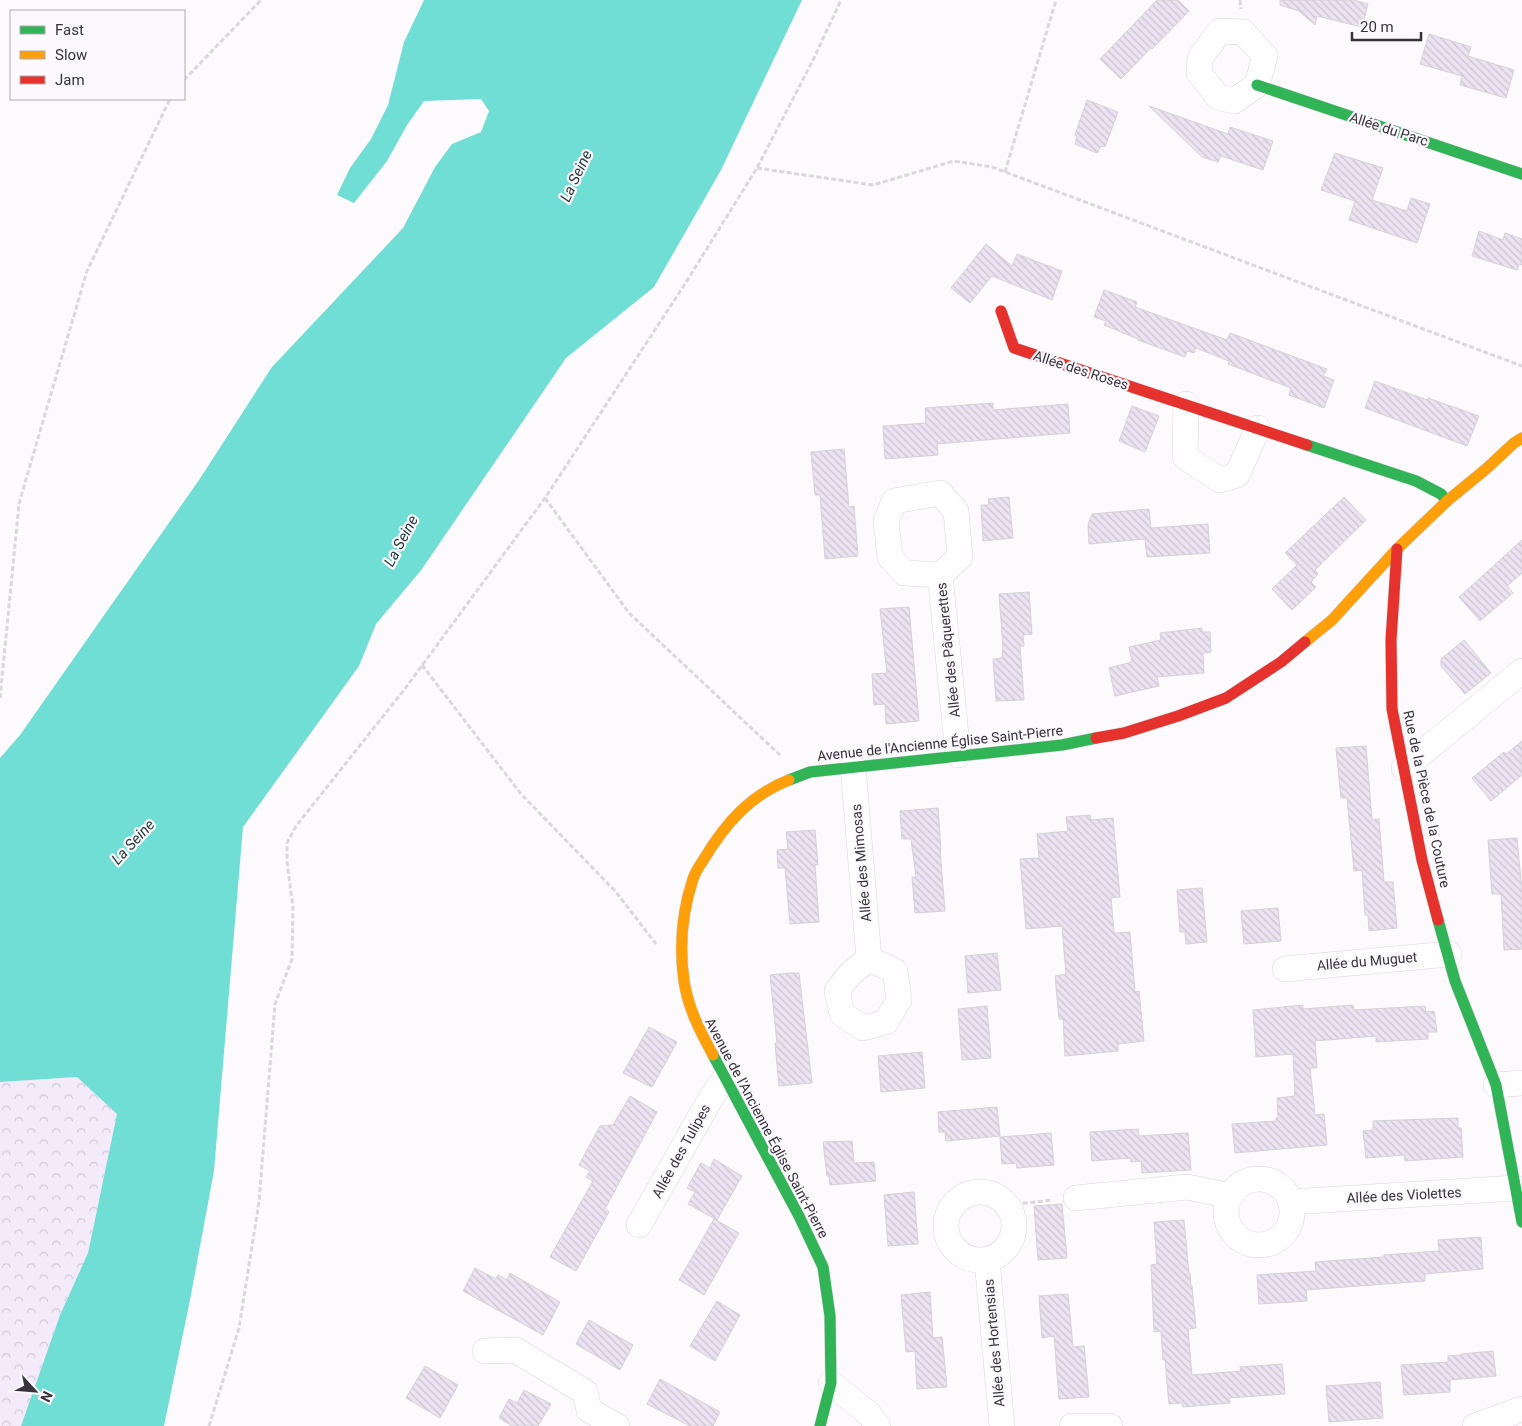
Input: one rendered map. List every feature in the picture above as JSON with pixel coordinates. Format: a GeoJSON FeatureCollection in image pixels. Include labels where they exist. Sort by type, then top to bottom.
{"type":"FeatureCollection","features":[{"type":"Feature","properties":{"kind":"street","name":"Allée du Parc"},"geometry":{"type":"LineString","coordinates":[[1257,86],[1522,174]]}},
{"type":"Feature","properties":{"kind":"street","name":"Allée des Roses"},"geometry":{"type":"LineString","coordinates":[[1000,310],[1014,348],[1416,481],[1441,494],[1447,501]]}},
{"type":"Feature","properties":{"kind":"street"},"geometry":{"type":"LineString","coordinates":[[1186,404],[1185,457],[1220,480],[1238,475],[1258,428]]}},
{"type":"Feature","properties":{"kind":"street","name":"Avenue de l'Ancienne Église Saint-Pierre"},"geometry":{"type":"LineString","coordinates":[[820,1426],[831,1383],[830,1316],[823,1267],[799,1216],[694,1019],[684,981],[682,929],[693,877],[714,842],[740,810],[774,786],[810,772],[1062,745],[1124,733],[1226,698],[1281,662],[1332,620],[1397,550],[1447,501],[1522,438]]}},
{"type":"Feature","properties":{"kind":"street","name":"Avenue de l'Ancienne Église Saint-Pierre"},"geometry":{"type":"LineString","coordinates":[[1486,469],[1513,461]]}},
{"type":"Feature","properties":{"kind":"street","name":"Rue de la Pièce de la Couture"},"geometry":{"type":"LineString","coordinates":[[1397,550],[1391,640],[1392,709],[1422,860],[1456,981],[1496,1085],[1522,1222]]}},
{"type":"Feature","properties":{"kind":"street","name":"Allée des Pâquerettes"},"geometry":{"type":"LineString","coordinates":[[940,575],[958,755]]}},
{"type":"Feature","properties":{"kind":"street"},"geometry":{"type":"LineString","coordinates":[[1404,768],[1522,671]]}},
{"type":"Feature","properties":{"kind":"street","name":"Allée des Mimosas"},"geometry":{"type":"LineString","coordinates":[[853,767],[869,959]]}},
{"type":"Feature","properties":{"kind":"street","name":"Allée du Muguet"},"geometry":{"type":"LineString","coordinates":[[1285,969],[1449,954]]}},
{"type":"Feature","properties":{"kind":"street","name":"Allée des Tulipes"},"geometry":{"type":"LineString","coordinates":[[639,1226],[712,1096],[726,1078]]}},
{"type":"Feature","properties":{"kind":"street"},"geometry":{"type":"LineString","coordinates":[[1496,1085],[1522,1084]]}},
{"type":"Feature","properties":{"kind":"street"},"geometry":{"type":"LineString","coordinates":[[1263,1179],[1280,1186],[1291,1202],[1292,1218],[1285,1233],[1272,1243],[1256,1245],[1241,1240],[1230,1228],[1226,1212],[1230,1196],[1244,1182],[1263,1179]]}},
{"type":"Feature","properties":{"kind":"street"},"geometry":{"type":"LineString","coordinates":[[1076,1198],[1187,1186],[1230,1196]]}},
{"type":"Feature","properties":{"kind":"street","name":"Allée des Violettes"},"geometry":{"type":"LineString","coordinates":[[1291,1202],[1516,1188]]}},
{"type":"Feature","properties":{"kind":"street","name":"Allée des Hortensias"},"geometry":{"type":"LineString","coordinates":[[985,1191],[998,1196],[1008,1205],[1014,1221],[1012,1238],[1002,1252],[987,1260],[974,1260],[961,1256],[951,1246],[946,1234],[945,1220],[950,1208],[959,1198],[972,1192],[985,1191]]}},
{"type":"Feature","properties":{"kind":"street","name":"Allée des Hortensias"},"geometry":{"type":"LineString","coordinates":[[987,1260],[1002,1426]]}},
{"type":"Feature","properties":{"kind":"street"},"geometry":{"type":"LineString","coordinates":[[485,1351],[515,1350],[585,1392],[584,1418],[617,1426]]}},
{"type":"Feature","properties":{"kind":"street"},"geometry":{"type":"LineString","coordinates":[[831,1383],[869,1414],[878,1426]]}},
{"type":"Feature","properties":{"kind":"street"},"geometry":{"type":"LineString","coordinates":[[1475,1426],[1522,1409]]}},
{"type":"Feature","properties":{"kind":"street"},"geometry":{"type":"LineString","coordinates":[[1072,1426],[1110,1426]]}},
{"type":"Feature","properties":{"kind":"path"},"geometry":{"type":"LineString","coordinates":[[185,79],[262,0]]}},
{"type":"Feature","properties":{"kind":"path"},"geometry":{"type":"LineString","coordinates":[[209,1426],[239,1328],[259,1202],[275,1004],[292,959],[293,908],[287,861],[287,843],[296,826],[422,665],[545,498],[683,287],[757,168],[813,60],[841,0]]}},
{"type":"Feature","properties":{"kind":"path"},"geometry":{"type":"LineString","coordinates":[[1005,172],[1056,0]]}},
{"type":"Feature","properties":{"kind":"path"},"geometry":{"type":"LineString","coordinates":[[0,698],[20,504],[27,476],[87,270],[170,100]]}},
{"type":"Feature","properties":{"kind":"path"},"geometry":{"type":"LineString","coordinates":[[757,168],[873,184],[954,160],[992,167],[1522,366]]}},
{"type":"Feature","properties":{"kind":"path"},"geometry":{"type":"LineString","coordinates":[[545,498],[629,613],[781,757],[793,779]]}},
{"type":"Feature","properties":{"kind":"path"},"geometry":{"type":"LineString","coordinates":[[422,665],[521,794],[616,892],[662,952]]}},
{"type":"Feature","properties":{"kind":"path"},"geometry":{"type":"LineString","coordinates":[[1008,1205],[1076,1198]]}},
{"type":"Feature","properties":{"kind":"green space"},"geometry":{"type":"Polygon","coordinates":[[[77,1077],[117,1114],[88,1253],[60,1315],[21,1426],[0,1426],[0,1082],[77,1077]]]}},
{"type":"Feature","properties":{"kind":"water","name":"La Seine"},"geometry":{"type":"Polygon","coordinates":[[[424,0],[802,0],[721,170],[654,287],[566,358],[422,569],[376,624],[359,666],[243,827],[214,1171],[164,1426],[21,1426],[60,1315],[88,1253],[117,1114],[77,1077],[0,1082],[0,758],[20,735],[199,480],[272,367],[403,228],[435,167],[452,144],[481,132],[489,111],[481,99],[424,101],[407,125],[387,161],[354,203],[337,195],[350,168],[371,139],[388,105],[404,42],[424,0]]]}},
{"type":"Feature","properties":{"kind":"building"},"geometry":{"type":"Polygon","coordinates":[[[1157,0],[1178,0],[1189,11],[1121,79],[1100,59],[1157,0]]]}},
{"type":"Feature","properties":{"kind":"building"},"geometry":{"type":"Polygon","coordinates":[[[1280,0],[1354,0],[1368,4],[1362,27],[1317,16],[1315,25],[1299,11],[1280,5],[1280,0]]]}},
{"type":"Feature","properties":{"kind":"building"},"geometry":{"type":"Polygon","coordinates":[[[1429,34],[1471,47],[1468,56],[1514,70],[1506,98],[1460,85],[1462,76],[1420,64],[1429,34]]]}},
{"type":"Feature","properties":{"kind":"building"},"geometry":{"type":"Polygon","coordinates":[[[1087,100],[1118,112],[1105,147],[1101,146],[1097,153],[1075,144],[1077,136],[1075,135],[1087,100]]]}},
{"type":"Feature","properties":{"kind":"building"},"geometry":{"type":"Polygon","coordinates":[[[1149,106],[1228,134],[1230,127],[1273,141],[1263,170],[1221,156],[1218,162],[1202,157],[1149,106]]]}},
{"type":"Feature","properties":{"kind":"building"},"geometry":{"type":"Polygon","coordinates":[[[1335,153],[1383,168],[1372,200],[1407,211],[1411,198],[1430,204],[1417,243],[1349,220],[1355,201],[1321,190],[1335,153]]]}},
{"type":"Feature","properties":{"kind":"building"},"geometry":{"type":"Polygon","coordinates":[[[1479,231],[1503,240],[1505,233],[1522,239],[1522,265],[1519,264],[1517,270],[1472,256],[1479,231]]]}},
{"type":"Feature","properties":{"kind":"building"},"geometry":{"type":"Polygon","coordinates":[[[986,244],[1012,266],[1017,254],[1062,271],[1052,300],[992,276],[970,303],[951,288],[986,244]]]}},
{"type":"Feature","properties":{"kind":"building"},"geometry":{"type":"Polygon","coordinates":[[[1104,290],[1137,302],[1135,307],[1227,340],[1230,333],[1327,369],[1323,376],[1334,380],[1324,408],[1289,395],[1291,388],[1228,364],[1229,361],[1196,348],[1194,353],[1187,351],[1185,357],[1104,325],[1106,321],[1094,317],[1104,290]]]}},
{"type":"Feature","properties":{"kind":"building"},"geometry":{"type":"Polygon","coordinates":[[[1375,381],[1479,416],[1467,446],[1365,408],[1375,381]]]}},
{"type":"Feature","properties":{"kind":"building"},"geometry":{"type":"Polygon","coordinates":[[[993,403],[993,410],[1068,404],[1070,433],[937,444],[938,455],[885,459],[883,426],[926,423],[925,408],[993,403]]]}},
{"type":"Feature","properties":{"kind":"building"},"geometry":{"type":"Polygon","coordinates":[[[1132,406],[1159,416],[1145,452],[1119,441],[1132,406]]]}},
{"type":"Feature","properties":{"kind":"building"},"geometry":{"type":"Polygon","coordinates":[[[844,449],[849,507],[854,506],[858,556],[825,559],[820,495],[815,495],[811,452],[844,449]]]}},
{"type":"Feature","properties":{"kind":"building"},"geometry":{"type":"Polygon","coordinates":[[[1009,497],[1013,538],[983,541],[981,505],[989,505],[988,499],[1009,497]]]}},
{"type":"Feature","properties":{"kind":"building"},"geometry":{"type":"Polygon","coordinates":[[[1344,497],[1366,520],[1315,570],[1318,574],[1311,582],[1316,587],[1292,610],[1272,589],[1297,565],[1285,553],[1344,497]]]}},
{"type":"Feature","properties":{"kind":"building"},"geometry":{"type":"Polygon","coordinates":[[[1149,509],[1151,528],[1208,524],[1210,553],[1147,557],[1145,539],[1089,544],[1088,525],[1092,514],[1149,509]]]}},
{"type":"Feature","properties":{"kind":"building"},"geometry":{"type":"Polygon","coordinates":[[[1522,540],[1522,573],[1507,586],[1513,593],[1480,621],[1459,597],[1522,540]]]}},
{"type":"Feature","properties":{"kind":"building"},"geometry":{"type":"Polygon","coordinates":[[[1029,592],[1032,634],[1023,635],[1024,646],[1020,646],[1024,700],[996,701],[993,659],[1002,658],[1003,648],[999,594],[1029,592]]]}},
{"type":"Feature","properties":{"kind":"building"},"geometry":{"type":"Polygon","coordinates":[[[909,607],[919,721],[886,724],[885,704],[874,705],[872,674],[887,673],[880,609],[909,607]]]}},
{"type":"Feature","properties":{"kind":"building"},"geometry":{"type":"Polygon","coordinates":[[[1202,628],[1202,632],[1210,632],[1211,652],[1203,653],[1204,673],[1157,677],[1159,686],[1115,696],[1109,668],[1132,662],[1129,647],[1161,640],[1160,633],[1202,628]]]}},
{"type":"Feature","properties":{"kind":"building"},"geometry":{"type":"Polygon","coordinates":[[[1464,640],[1491,673],[1465,694],[1441,666],[1441,659],[1464,640]]]}},
{"type":"Feature","properties":{"kind":"building"},"geometry":{"type":"Polygon","coordinates":[[[1522,741],[1522,775],[1491,801],[1472,778],[1504,752],[1506,754],[1522,741]]]}},
{"type":"Feature","properties":{"kind":"building"},"geometry":{"type":"Polygon","coordinates":[[[1366,746],[1372,820],[1379,819],[1384,882],[1393,882],[1397,928],[1369,931],[1368,915],[1365,915],[1362,870],[1354,871],[1347,798],[1341,798],[1336,748],[1366,746]]]}},
{"type":"Feature","properties":{"kind":"building"},"geometry":{"type":"Polygon","coordinates":[[[938,808],[945,911],[915,913],[912,877],[916,877],[911,839],[902,839],[900,811],[938,808]]]}},
{"type":"Feature","properties":{"kind":"building"},"geometry":{"type":"Polygon","coordinates":[[[1090,815],[1091,820],[1113,818],[1120,897],[1111,898],[1114,933],[1130,932],[1135,992],[1139,991],[1144,1041],[1118,1044],[1118,1051],[1065,1056],[1063,1019],[1059,1019],[1055,976],[1066,974],[1062,926],[1026,929],[1020,859],[1039,858],[1037,834],[1068,831],[1066,817],[1090,815]]]}},
{"type":"Feature","properties":{"kind":"building"},"geometry":{"type":"Polygon","coordinates":[[[815,830],[818,865],[815,865],[819,922],[790,924],[785,868],[778,868],[777,850],[788,849],[786,832],[815,830]]]}},
{"type":"Feature","properties":{"kind":"building"},"geometry":{"type":"Polygon","coordinates":[[[1517,838],[1522,890],[1522,949],[1504,950],[1501,894],[1492,894],[1488,840],[1517,838]]]}},
{"type":"Feature","properties":{"kind":"building"},"geometry":{"type":"Polygon","coordinates":[[[1202,888],[1207,942],[1186,944],[1185,932],[1180,932],[1177,890],[1202,888]]]}},
{"type":"Feature","properties":{"kind":"building"},"geometry":{"type":"Polygon","coordinates":[[[1278,908],[1281,941],[1244,944],[1241,911],[1278,908]]]}},
{"type":"Feature","properties":{"kind":"building"},"geometry":{"type":"Polygon","coordinates":[[[997,953],[1001,990],[968,993],[965,956],[997,953]]]}},
{"type":"Feature","properties":{"kind":"building"},"geometry":{"type":"Polygon","coordinates":[[[799,973],[812,1083],[779,1086],[770,975],[799,973]]]}},
{"type":"Feature","properties":{"kind":"building"},"geometry":{"type":"Polygon","coordinates":[[[1303,1005],[1303,1009],[1353,1005],[1354,1010],[1425,1006],[1426,1012],[1434,1011],[1437,1032],[1428,1032],[1428,1039],[1376,1042],[1376,1036],[1315,1041],[1317,1068],[1310,1068],[1315,1115],[1324,1114],[1327,1145],[1235,1153],[1232,1124],[1276,1121],[1276,1118],[1278,1118],[1277,1098],[1295,1096],[1293,1054],[1256,1057],[1253,1010],[1303,1005]]]}},
{"type":"Feature","properties":{"kind":"building"},"geometry":{"type":"Polygon","coordinates":[[[987,1006],[991,1058],[962,1060],[958,1009],[987,1006]]]}},
{"type":"Feature","properties":{"kind":"building"},"geometry":{"type":"Polygon","coordinates":[[[649,1027],[677,1042],[652,1087],[623,1073],[649,1027]]]}},
{"type":"Feature","properties":{"kind":"building"},"geometry":{"type":"Polygon","coordinates":[[[922,1052],[925,1088],[881,1092],[878,1056],[922,1052]]]}},
{"type":"Feature","properties":{"kind":"building"},"geometry":{"type":"Polygon","coordinates":[[[630,1096],[657,1112],[605,1209],[609,1212],[576,1271],[550,1257],[593,1181],[586,1177],[590,1171],[579,1165],[600,1126],[613,1125],[630,1096]]]}},
{"type":"Feature","properties":{"kind":"building"},"geometry":{"type":"Polygon","coordinates":[[[997,1107],[1000,1136],[946,1141],[945,1132],[939,1132],[938,1112],[997,1107]]]}},
{"type":"Feature","properties":{"kind":"building"},"geometry":{"type":"Polygon","coordinates":[[[1458,1118],[1458,1128],[1461,1128],[1463,1157],[1405,1161],[1404,1155],[1366,1158],[1363,1131],[1373,1130],[1373,1121],[1458,1118]]]}},
{"type":"Feature","properties":{"kind":"building"},"geometry":{"type":"Polygon","coordinates":[[[1138,1129],[1139,1136],[1188,1133],[1191,1170],[1142,1173],[1141,1161],[1131,1162],[1130,1158],[1092,1161],[1090,1132],[1138,1129]]]}},
{"type":"Feature","properties":{"kind":"building"},"geometry":{"type":"Polygon","coordinates":[[[1051,1133],[1054,1165],[1017,1168],[1016,1163],[1002,1164],[1000,1137],[1051,1133]]]}},
{"type":"Feature","properties":{"kind":"building"},"geometry":{"type":"Polygon","coordinates":[[[852,1141],[854,1163],[874,1162],[876,1181],[830,1185],[829,1176],[827,1176],[823,1142],[852,1141]]]}},
{"type":"Feature","properties":{"kind":"building"},"geometry":{"type":"Polygon","coordinates":[[[714,1159],[742,1176],[717,1220],[688,1204],[695,1192],[687,1188],[701,1163],[710,1168],[714,1159]]]}},
{"type":"Feature","properties":{"kind":"building"},"geometry":{"type":"Polygon","coordinates":[[[914,1192],[918,1244],[888,1246],[884,1195],[914,1192]]]}},
{"type":"Feature","properties":{"kind":"building"},"geometry":{"type":"Polygon","coordinates":[[[1062,1204],[1067,1258],[1038,1260],[1034,1206],[1062,1204]]]}},
{"type":"Feature","properties":{"kind":"building"},"geometry":{"type":"Polygon","coordinates":[[[714,1219],[739,1233],[704,1295],[679,1280],[714,1219]]]}},
{"type":"Feature","properties":{"kind":"building"},"geometry":{"type":"Polygon","coordinates":[[[1184,1220],[1196,1328],[1188,1329],[1192,1375],[1241,1371],[1240,1367],[1282,1364],[1285,1394],[1229,1398],[1230,1403],[1183,1407],[1182,1403],[1169,1404],[1161,1331],[1154,1332],[1151,1265],[1157,1264],[1154,1222],[1184,1220]]]}},
{"type":"Feature","properties":{"kind":"building"},"geometry":{"type":"Polygon","coordinates":[[[1481,1237],[1483,1269],[1425,1274],[1425,1281],[1306,1290],[1307,1301],[1259,1304],[1257,1275],[1316,1271],[1315,1262],[1439,1251],[1438,1240],[1481,1237]]]}},
{"type":"Feature","properties":{"kind":"building"},"geometry":{"type":"Polygon","coordinates":[[[475,1268],[496,1279],[498,1275],[507,1280],[510,1273],[560,1302],[543,1335],[463,1291],[475,1268]]]}},
{"type":"Feature","properties":{"kind":"building"},"geometry":{"type":"Polygon","coordinates":[[[930,1292],[933,1338],[942,1337],[947,1387],[917,1389],[915,1351],[906,1352],[901,1295],[930,1292]]]}},
{"type":"Feature","properties":{"kind":"building"},"geometry":{"type":"Polygon","coordinates":[[[1068,1294],[1073,1347],[1084,1346],[1089,1397],[1059,1399],[1054,1336],[1042,1338],[1039,1296],[1068,1294]]]}},
{"type":"Feature","properties":{"kind":"building"},"geometry":{"type":"Polygon","coordinates":[[[717,1301],[740,1315],[715,1361],[690,1346],[717,1301]]]}},
{"type":"Feature","properties":{"kind":"building"},"geometry":{"type":"Polygon","coordinates":[[[589,1320],[633,1345],[620,1370],[576,1344],[589,1320]]]}},
{"type":"Feature","properties":{"kind":"building"},"geometry":{"type":"Polygon","coordinates":[[[1493,1351],[1496,1376],[1450,1380],[1450,1392],[1404,1395],[1401,1365],[1448,1362],[1448,1356],[1493,1351]]]}},
{"type":"Feature","properties":{"kind":"building"},"geometry":{"type":"Polygon","coordinates":[[[425,1366],[458,1385],[440,1418],[406,1398],[425,1366]]]}},
{"type":"Feature","properties":{"kind":"building"},"geometry":{"type":"Polygon","coordinates":[[[660,1379],[720,1412],[713,1426],[690,1426],[647,1404],[660,1379]]]}},
{"type":"Feature","properties":{"kind":"building"},"geometry":{"type":"Polygon","coordinates":[[[1380,1382],[1383,1418],[1329,1422],[1326,1386],[1380,1382]]]}},
{"type":"Feature","properties":{"kind":"building"},"geometry":{"type":"Polygon","coordinates":[[[524,1390],[551,1404],[538,1426],[512,1426],[499,1418],[509,1399],[517,1403],[524,1390]]]}},
{"type":"Feature","properties":{"kind":"traffic: fast"},"geometry":{"type":"LineString","coordinates":[[1257,85],[1522,174]]}},
{"type":"Feature","properties":{"kind":"traffic: fast"},"geometry":{"type":"LineString","coordinates":[[1307,445],[1416,481],[1441,494],[1447,501]]}},
{"type":"Feature","properties":{"kind":"traffic: fast"},"geometry":{"type":"LineString","coordinates":[[789,780],[810,772],[1062,745],[1096,738]]}},
{"type":"Feature","properties":{"kind":"traffic: fast"},"geometry":{"type":"LineString","coordinates":[[1438,920],[1455,981],[1496,1085],[1522,1222]]}},
{"type":"Feature","properties":{"kind":"traffic: fast"},"geometry":{"type":"LineString","coordinates":[[713,1055],[799,1216],[823,1267],[830,1316],[831,1383],[820,1426]]}},
{"type":"Feature","properties":{"kind":"traffic: slow"},"geometry":{"type":"LineString","coordinates":[[1305,642],[1332,620],[1397,549],[1447,501],[1522,438]]}},
{"type":"Feature","properties":{"kind":"traffic: slow"},"geometry":{"type":"LineString","coordinates":[[713,1055],[692,1010],[682,968],[682,929],[689,891],[698,869],[712,846],[730,823],[751,802],[775,786],[789,780]]}},
{"type":"Feature","properties":{"kind":"traffic: jam"},"geometry":{"type":"LineString","coordinates":[[1001,311],[1014,348],[1307,445]]}},
{"type":"Feature","properties":{"kind":"traffic: jam"},"geometry":{"type":"LineString","coordinates":[[1397,549],[1391,640],[1392,709],[1422,860],[1438,920]]}},
{"type":"Feature","properties":{"kind":"traffic: jam"},"geometry":{"type":"LineString","coordinates":[[1096,738],[1124,733],[1226,698],[1281,662],[1305,642]]}}]}
